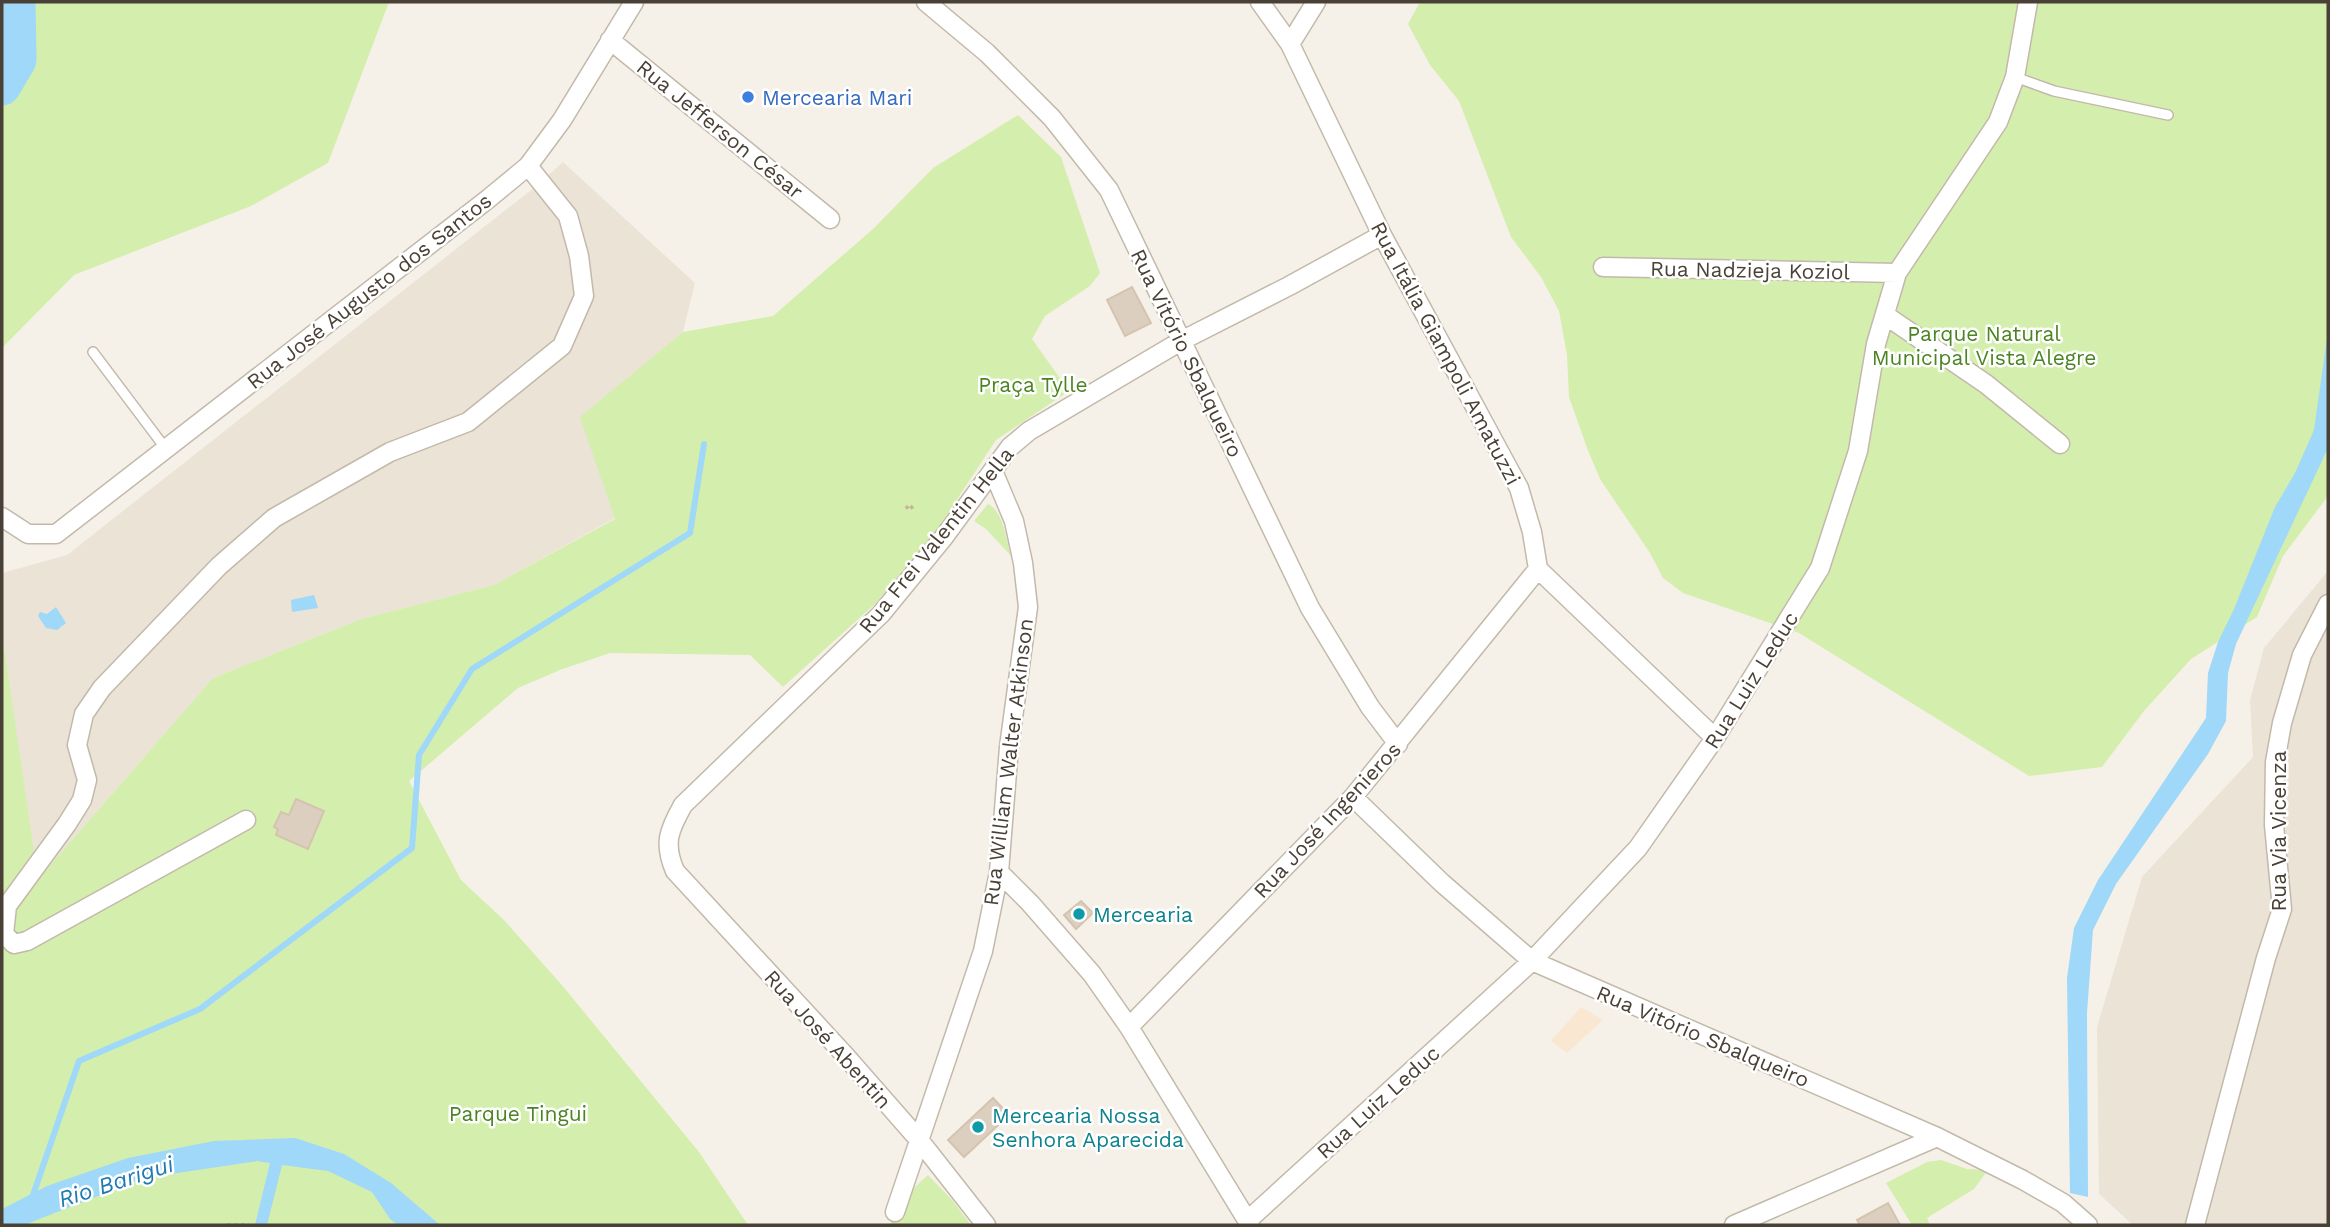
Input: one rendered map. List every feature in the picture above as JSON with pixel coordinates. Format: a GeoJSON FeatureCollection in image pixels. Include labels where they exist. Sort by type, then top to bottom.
{"type":"FeatureCollection","features":[{"type":"Feature","properties":{"kind":"street","name":"Rua José Augusto dos Santos"},"geometry":{"type":"LineString","coordinates":[[2,517],[28,534],[56,534],[528,166],[562,120],[634,2]]}},
{"type":"Feature","properties":{"kind":"street","name":"Rua Vitório Sbalqueiro"},"geometry":{"type":"LineString","coordinates":[[926,2],[987,53],[1052,118],[1109,190],[1310,608],[1370,707],[1398,744]]}},
{"type":"Feature","properties":{"kind":"street","name":"Rua Itália Giampoli Amatuzzi"},"geometry":{"type":"LineString","coordinates":[[1260,2],[1290,44],[1382,235],[1519,488],[1532,532],[1538,569]]}},
{"type":"Feature","properties":{"kind":"street"},"geometry":{"type":"LineString","coordinates":[[1290,44],[1316,2]]}},
{"type":"Feature","properties":{"kind":"street","name":"Rua Luiz Leduc"},"geometry":{"type":"LineString","coordinates":[[1249,1223],[1532,961],[1638,848],[1715,738],[1820,568],[1858,451],[1876,344],[1897,274],[1998,122],[2015,78],[2028,2]]}},
{"type":"Feature","properties":{"kind":"street","name":"Rua Jefferson César"},"geometry":{"type":"LineString","coordinates":[[610,40],[830,219]]}},
{"type":"Feature","properties":{"kind":"street"},"geometry":{"type":"LineString","coordinates":[[247,820],[27,942],[14,944],[4,934],[7,906],[82,800],[87,780],[77,745],[84,714],[102,688],[219,566],[274,518],[390,452],[468,422],[562,346],[584,296],[579,256],[568,216],[528,166]]}},
{"type":"Feature","properties":{"kind":"street","name":"Rua Frei Valentin Hella"},"geometry":{"type":"LineString","coordinates":[[668,855],[669,830],[683,804],[881,614],[944,537],[1010,447],[1029,431],[1181,341],[1382,235]]}},
{"type":"Feature","properties":{"kind":"street","name":"Rua Nadzieja Koziol"},"geometry":{"type":"LineString","coordinates":[[1603,267],[1897,274]]}},
{"type":"Feature","properties":{"kind":"street"},"geometry":{"type":"LineString","coordinates":[[1885,314],[1986,384],[2060,444]]}},
{"type":"Feature","properties":{"kind":"street","name":"Rua William Walter Atkinson"},"geometry":{"type":"LineString","coordinates":[[895,1212],[983,951],[999,872],[1009,747],[1028,607],[1023,563],[1014,521],[993,471]]}},
{"type":"Feature","properties":{"kind":"street"},"geometry":{"type":"LineString","coordinates":[[1538,569],[1715,738]]}},
{"type":"Feature","properties":{"kind":"street","name":"Rua José Ingenieros"},"geometry":{"type":"LineString","coordinates":[[1129,1027],[1353,797],[1538,569]]}},
{"type":"Feature","properties":{"kind":"street","name":"Rua Via Vicenza"},"geometry":{"type":"LineString","coordinates":[[2196,1225],[2266,958],[2282,909],[2274,825],[2275,762],[2282,723],[2302,655],[2328,604]]}},
{"type":"Feature","properties":{"kind":"street","name":"Rua Vitório Sbalqueiro"},"geometry":{"type":"LineString","coordinates":[[1353,797],[1442,883],[1532,961],[1937,1138],[2063,1203],[2088,1225]]}},
{"type":"Feature","properties":{"kind":"street","name":"Rua José Abentin"},"geometry":{"type":"LineString","coordinates":[[668,855],[675,871],[842,1052],[920,1142],[986,1225]]}},
{"type":"Feature","properties":{"kind":"street"},"geometry":{"type":"LineString","coordinates":[[999,872],[1092,974],[1129,1027],[1249,1223]]}},
{"type":"Feature","properties":{"kind":"street"},"geometry":{"type":"LineString","coordinates":[[1734,1225],[1937,1138]]}},
{"type":"Feature","properties":{"kind":"lane"},"geometry":{"type":"LineString","coordinates":[[2015,78],[2054,91],[2168,115]]}},
{"type":"Feature","properties":{"kind":"lane"},"geometry":{"type":"LineString","coordinates":[[93,352],[166,449]]}},
{"type":"Feature","properties":{"kind":"path"},"geometry":{"type":"LineString","coordinates":[[906,506],[909,510],[915,504]]}},
{"type":"Feature","properties":{"kind":"path"},"geometry":{"type":"LineString","coordinates":[[227,1225],[245,1225]]}},
{"type":"Feature","properties":{"kind":"shaded area"},"geometry":{"type":"Polygon","coordinates":[[[563,162],[695,283],[683,332],[581,417],[615,518],[494,585],[361,619],[213,678],[37,880],[2,633],[2,573],[67,555],[540,183],[563,162]]]}},
{"type":"Feature","properties":{"kind":"shaded area"},"geometry":{"type":"Polygon","coordinates":[[[2328,571],[2328,1225],[2133,1225],[2099,1194],[2097,1027],[2142,877],[2253,757],[2250,700],[2264,648],[2328,571]]]}},
{"type":"Feature","properties":{"kind":"shaded area"},"geometry":{"type":"Polygon","coordinates":[[[1581,1007],[1603,1020],[1567,1053],[1551,1041],[1581,1007]]]}},
{"type":"Feature","properties":{"kind":"green space"},"geometry":{"type":"Polygon","coordinates":[[[2,2],[389,2],[328,163],[251,206],[74,275],[2,348],[2,2]]]}},
{"type":"Feature","properties":{"kind":"green space","name":"Parque Natural Municipal Vista Alegre"},"geometry":{"type":"Polygon","coordinates":[[[1420,2],[2328,2],[2328,496],[2283,556],[2257,617],[2191,659],[2144,711],[2102,767],[2029,776],[1799,633],[1683,593],[1663,578],[1650,553],[1600,479],[1569,397],[1567,355],[1559,311],[1541,277],[1511,237],[1459,101],[1430,65],[1408,24],[1420,2]]]}},
{"type":"Feature","properties":{"kind":"green space"},"geometry":{"type":"Polygon","coordinates":[[[1018,115],[1061,157],[1100,273],[1090,286],[1045,316],[1032,339],[1069,391],[996,440],[939,527],[875,604],[783,687],[750,655],[610,653],[560,670],[518,688],[409,781],[461,880],[504,920],[561,984],[699,1152],[748,1225],[2,1225],[2,633],[38,879],[213,678],[361,619],[494,585],[615,519],[580,417],[683,332],[773,316],[873,229],[933,168],[1018,115]]]}},
{"type":"Feature","properties":{"kind":"green space"},"geometry":{"type":"Polygon","coordinates":[[[988,504],[998,513],[1011,556],[986,529],[974,521],[988,504]]]}},
{"type":"Feature","properties":{"kind":"green space"},"geometry":{"type":"Polygon","coordinates":[[[1941,1160],[1967,1169],[1988,1170],[1974,1189],[1927,1218],[1930,1225],[1912,1225],[1886,1183],[1927,1162],[1941,1160]]]}},
{"type":"Feature","properties":{"kind":"green space"},"geometry":{"type":"Polygon","coordinates":[[[928,1175],[971,1225],[890,1225],[906,1198],[928,1175]]]}},
{"type":"Feature","properties":{"kind":"water"},"geometry":{"type":"Polygon","coordinates":[[[2328,331],[2328,448],[2236,644],[2228,673],[2226,721],[2208,754],[2116,884],[2093,930],[2087,1013],[2088,1197],[2070,1193],[2067,978],[2074,928],[2098,880],[2206,718],[2208,673],[2218,642],[2275,507],[2295,473],[2314,430],[2328,331]]]}},
{"type":"Feature","properties":{"kind":"water"},"geometry":{"type":"Polygon","coordinates":[[[314,595],[318,608],[292,612],[291,600],[314,595]]]}},
{"type":"Feature","properties":{"kind":"water"},"geometry":{"type":"Polygon","coordinates":[[[56,607],[66,623],[57,630],[46,628],[38,616],[40,612],[47,614],[56,607]]]}},
{"type":"Feature","properties":{"kind":"water","name":"Rio Barigui"},"geometry":{"type":"Polygon","coordinates":[[[295,1138],[344,1154],[391,1183],[440,1225],[398,1225],[390,1219],[372,1192],[328,1171],[282,1165],[267,1225],[255,1225],[270,1163],[257,1161],[144,1178],[24,1225],[2,1225],[2,1209],[47,1186],[128,1158],[214,1141],[295,1138]]]}},
{"type":"Feature","properties":{"kind":"building"},"geometry":{"type":"Polygon","coordinates":[[[1132,287],[1151,323],[1125,336],[1107,300],[1132,287]]]}},
{"type":"Feature","properties":{"kind":"building"},"geometry":{"type":"Polygon","coordinates":[[[296,799],[324,811],[308,849],[276,835],[278,829],[274,827],[281,812],[289,815],[296,799]]]}},
{"type":"Feature","properties":{"kind":"building","name":"Mercearia"},"geometry":{"type":"Polygon","coordinates":[[[1081,901],[1093,913],[1076,929],[1064,915],[1081,901]]]}},
{"type":"Feature","properties":{"kind":"building","name":"Mercearia Nossa Senhora Aparecida"},"geometry":{"type":"Polygon","coordinates":[[[993,1098],[1009,1115],[964,1157],[948,1140],[993,1098]]]}},
{"type":"Feature","properties":{"kind":"building"},"geometry":{"type":"Polygon","coordinates":[[[1888,1203],[1900,1225],[1860,1225],[1857,1220],[1888,1203]]]}},
{"type":"Feature","properties":{"kind":"waterway"},"geometry":{"type":"LineString","coordinates":[[2,87],[18,60],[17,2]]}},
{"type":"Feature","properties":{"kind":"waterway"},"geometry":{"type":"LineString","coordinates":[[31,1201],[79,1061],[200,1009],[412,848],[419,755],[472,669],[690,533],[704,444]]}},
{"type":"Feature","properties":{"kind":"place","name":"Mercearia Mari"},"geometry":{"type":"Point","coordinates":[748,97]}},
{"type":"Feature","properties":{"kind":"place","name":"Mercearia"},"geometry":{"type":"Point","coordinates":[1079,914]}},
{"type":"Feature","properties":{"kind":"place","name":"Mercearia Nossa Senhora Aparecida"},"geometry":{"type":"Point","coordinates":[978,1127]}},
{"type":"Feature","properties":{"kind":"park label","name":"Praça Tylle"},"geometry":{"type":"Point","coordinates":[1033,384]}},
{"type":"Feature","properties":{"kind":"park label","name":"Parque Tingui"},"geometry":{"type":"Point","coordinates":[518,1113]}}]}
